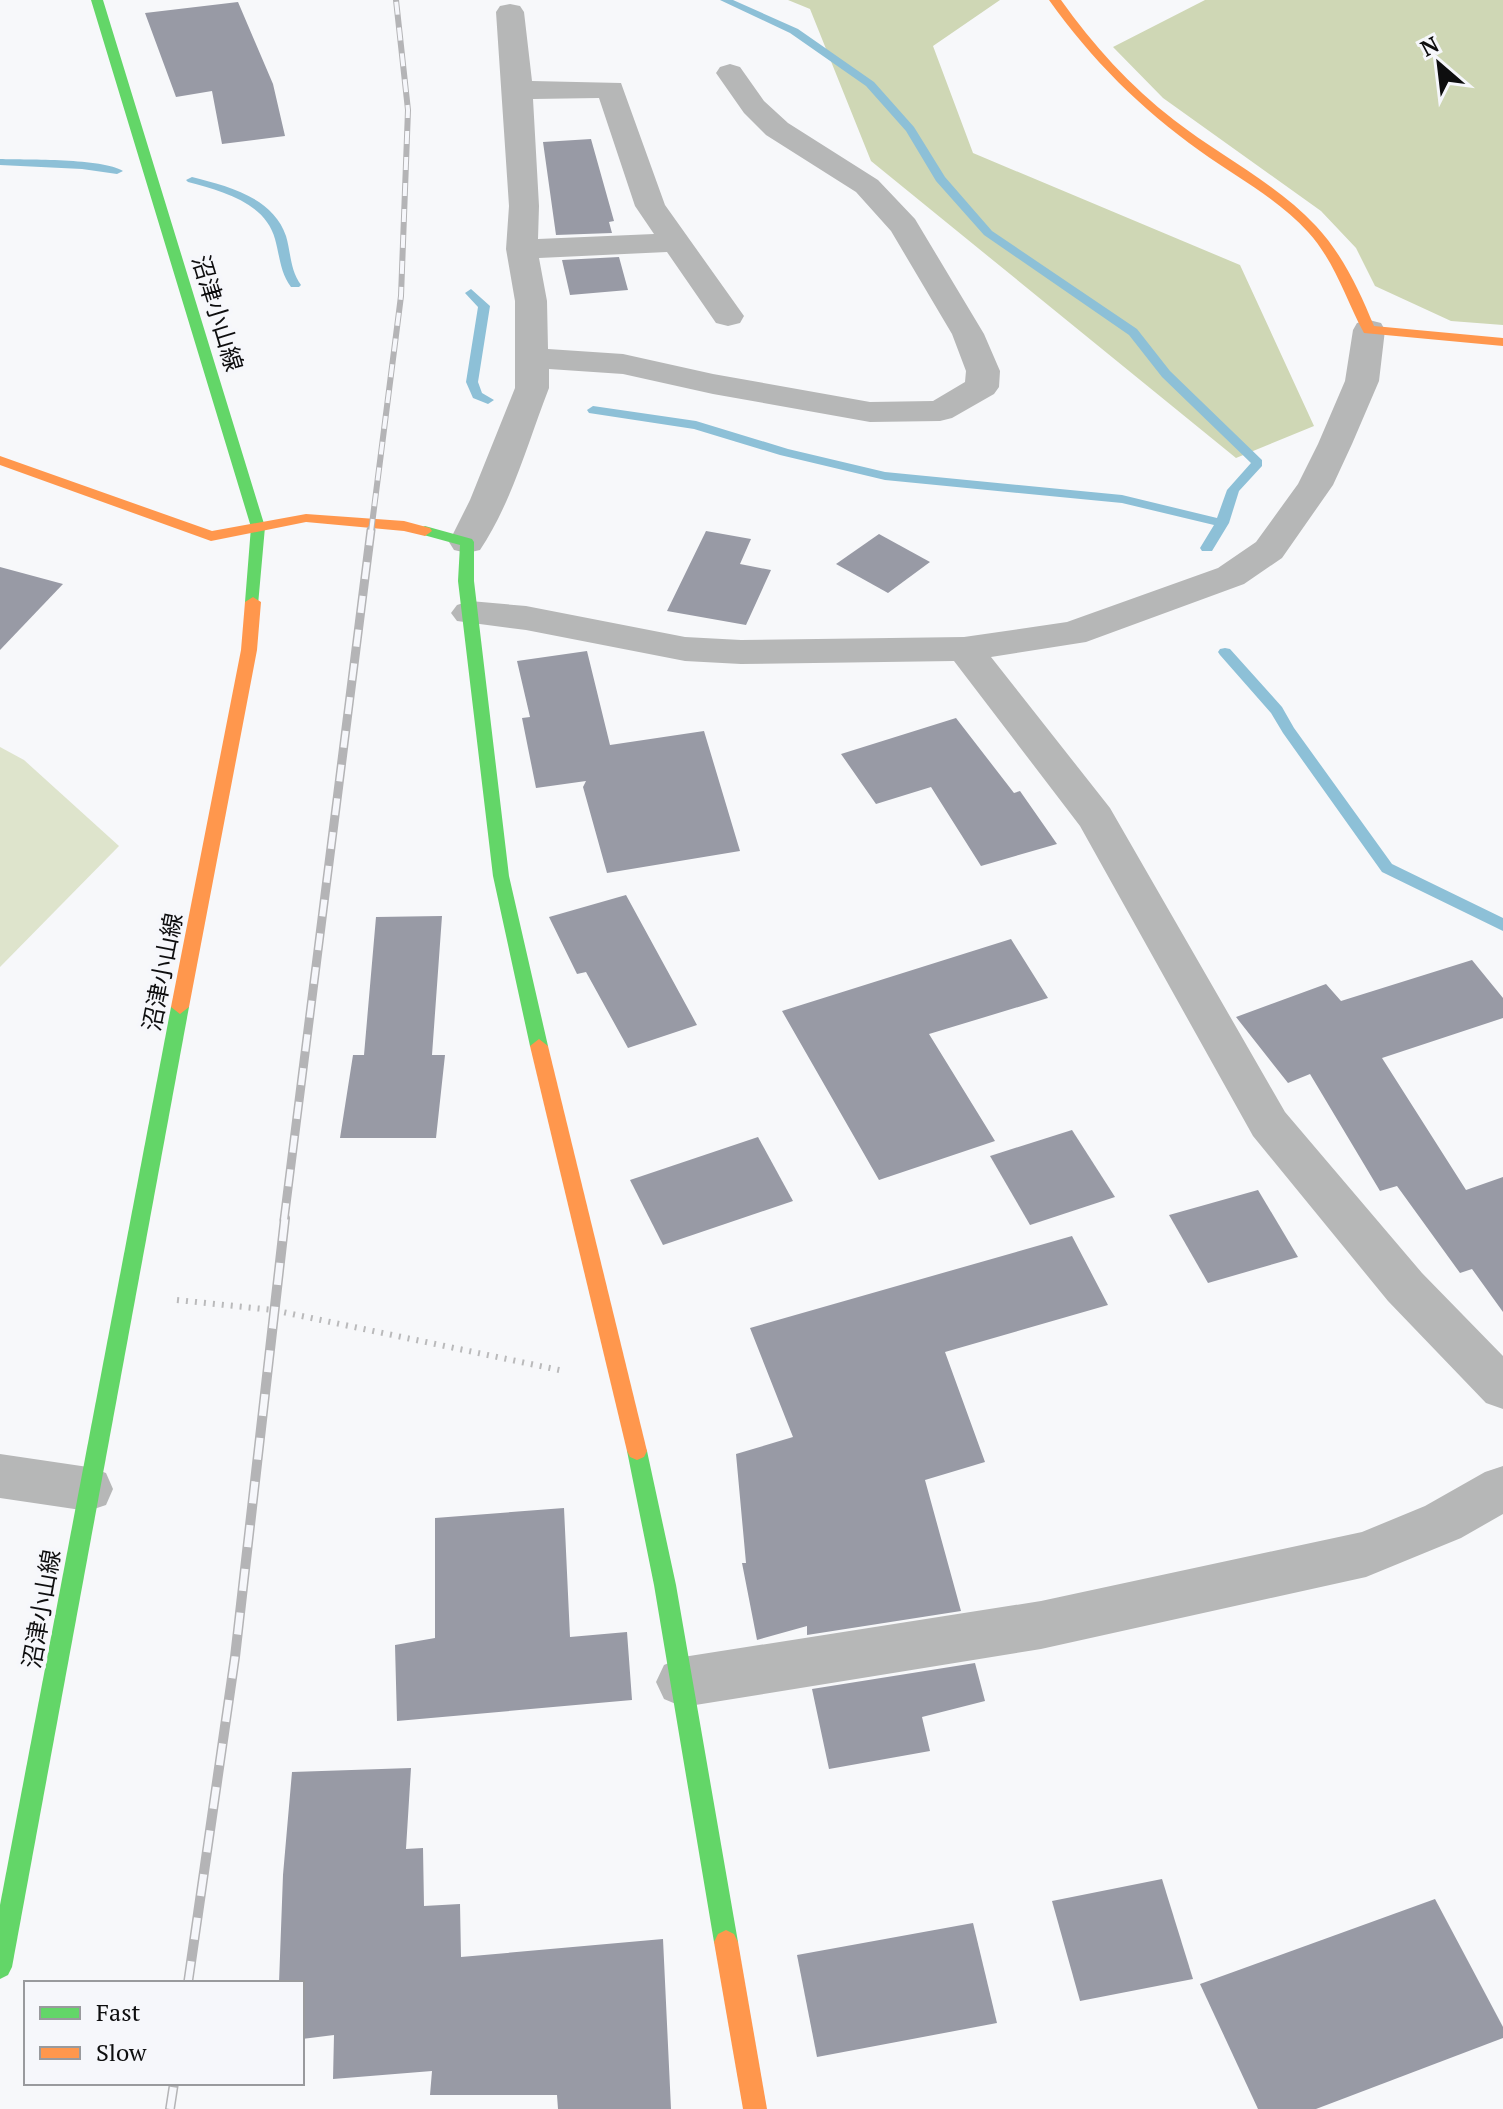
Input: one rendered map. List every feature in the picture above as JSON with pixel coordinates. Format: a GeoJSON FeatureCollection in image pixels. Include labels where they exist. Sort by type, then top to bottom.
{"type":"FeatureCollection","features":[{"type":"Feature","properties":{"kind":"street","name":"沼津小山線"},"geometry":{"type":"LineString","coordinates":[[0,1967],[124,1294],[249,650],[258,527],[97,0]]}},
{"type":"Feature","properties":{"kind":"street"},"geometry":{"type":"LineString","coordinates":[[470,613],[526,618],[685,649],[741,652],[964,649],[1073,633],[1231,576],[1269,550],[1315,485],[1362,381],[1369,330],[1353,285],[1333,252],[1301,215],[1190,139],[1151,108],[1107,67],[1055,0]]}},
{"type":"Feature","properties":{"kind":"street"},"geometry":{"type":"LineString","coordinates":[[510,12],[524,206],[522,249],[531,301],[532,388],[488,500],[467,542],[466,581],[501,876],[623,1384],[683,1682],[755,2109]]}},
{"type":"Feature","properties":{"kind":"street"},"geometry":{"type":"LineString","coordinates":[[531,358],[623,364],[713,384],[870,412],[940,411],[982,387],[983,371],[968,334],[895,214],[867,186],[777,129],[754,107],[730,73]]}},
{"type":"Feature","properties":{"kind":"street"},"geometry":{"type":"LineString","coordinates":[[518,90],[611,89],[650,206],[728,316]]}},
{"type":"Feature","properties":{"kind":"street"},"geometry":{"type":"LineString","coordinates":[[522,249],[676,242]]}},
{"type":"Feature","properties":{"kind":"street"},"geometry":{"type":"LineString","coordinates":[[1369,330],[1503,342]]}},
{"type":"Feature","properties":{"kind":"street"},"geometry":{"type":"LineString","coordinates":[[0,460],[211,536],[306,518],[404,526],[467,542]]}},
{"type":"Feature","properties":{"kind":"street"},"geometry":{"type":"LineString","coordinates":[[964,649],[1096,818],[1269,1124],[1405,1287],[1503,1388]]}},
{"type":"Feature","properties":{"kind":"street"},"geometry":{"type":"LineString","coordinates":[[0,1476],[88,1489]]}},
{"type":"Feature","properties":{"kind":"street"},"geometry":{"type":"LineString","coordinates":[[683,1682],[1041,1625],[1366,1554],[1443,1522],[1503,1488]]}},
{"type":"Feature","properties":{"kind":"path"},"geometry":{"type":"LineString","coordinates":[[124,1294],[273,1310],[623,1384]]}},
{"type":"Feature","properties":{"kind":"green space"},"geometry":{"type":"Polygon","coordinates":[[[788,0],[1000,0],[933,46],[973,153],[1240,265],[1314,426],[1236,458],[871,161],[810,9],[788,0]]]}},
{"type":"Feature","properties":{"kind":"green space"},"geometry":{"type":"Polygon","coordinates":[[[1205,0],[1503,0],[1503,325],[1451,321],[1375,286],[1356,248],[1321,211],[1163,98],[1113,47],[1205,0]]]}},
{"type":"Feature","properties":{"kind":"green space"},"geometry":{"type":"Polygon","coordinates":[[[0,747],[24,760],[119,846],[0,967],[0,747]]]}},
{"type":"Feature","properties":{"kind":"building"},"geometry":{"type":"Polygon","coordinates":[[[238,2],[273,84],[285,136],[222,144],[212,91],[176,97],[145,13],[238,2]]]}},
{"type":"Feature","properties":{"kind":"building"},"geometry":{"type":"Polygon","coordinates":[[[591,139],[614,221],[609,222],[612,233],[556,235],[543,142],[591,139]]]}},
{"type":"Feature","properties":{"kind":"building"},"geometry":{"type":"Polygon","coordinates":[[[619,257],[628,290],[570,295],[562,260],[619,257]]]}},
{"type":"Feature","properties":{"kind":"building"},"geometry":{"type":"Polygon","coordinates":[[[706,531],[751,539],[740,564],[771,570],[746,625],[667,611],[706,531]]]}},
{"type":"Feature","properties":{"kind":"building"},"geometry":{"type":"Polygon","coordinates":[[[879,534],[930,562],[888,593],[836,564],[879,534]]]}},
{"type":"Feature","properties":{"kind":"building"},"geometry":{"type":"Polygon","coordinates":[[[0,567],[63,584],[0,650],[0,567]]]}},
{"type":"Feature","properties":{"kind":"building"},"geometry":{"type":"Polygon","coordinates":[[[587,651],[610,745],[704,731],[740,851],[607,873],[583,787],[586,781],[536,788],[522,718],[530,717],[517,661],[587,651]]]}},
{"type":"Feature","properties":{"kind":"building"},"geometry":{"type":"Polygon","coordinates":[[[956,718],[1014,793],[1020,791],[1057,844],[981,866],[931,787],[876,804],[841,754],[956,718]]]}},
{"type":"Feature","properties":{"kind":"building"},"geometry":{"type":"Polygon","coordinates":[[[626,895],[697,1025],[628,1048],[586,972],[577,974],[549,917],[626,895]]]}},
{"type":"Feature","properties":{"kind":"building"},"geometry":{"type":"Polygon","coordinates":[[[442,916],[432,1055],[445,1055],[436,1138],[340,1138],[353,1055],[364,1055],[376,917],[442,916]]]}},
{"type":"Feature","properties":{"kind":"building"},"geometry":{"type":"Polygon","coordinates":[[[1011,939],[1048,998],[929,1034],[995,1141],[879,1180],[782,1011],[1011,939]]]}},
{"type":"Feature","properties":{"kind":"building"},"geometry":{"type":"Polygon","coordinates":[[[1472,960],[1503,998],[1503,1018],[1382,1058],[1466,1190],[1503,1177],[1503,1312],[1472,1269],[1460,1273],[1397,1186],[1380,1191],[1310,1074],[1288,1083],[1236,1017],[1326,984],[1341,1001],[1472,960]]]}},
{"type":"Feature","properties":{"kind":"building"},"geometry":{"type":"Polygon","coordinates":[[[1072,1130],[1115,1197],[1030,1225],[990,1156],[1072,1130]]]}},
{"type":"Feature","properties":{"kind":"building"},"geometry":{"type":"Polygon","coordinates":[[[758,1137],[793,1201],[663,1245],[630,1180],[758,1137]]]}},
{"type":"Feature","properties":{"kind":"building"},"geometry":{"type":"Polygon","coordinates":[[[1258,1190],[1298,1257],[1208,1283],[1169,1215],[1258,1190]]]}},
{"type":"Feature","properties":{"kind":"building"},"geometry":{"type":"Polygon","coordinates":[[[1072,1236],[1108,1305],[945,1352],[985,1462],[925,1480],[961,1611],[807,1635],[807,1626],[757,1640],[742,1563],[746,1563],[736,1454],[793,1437],[750,1328],[1072,1236]]]}},
{"type":"Feature","properties":{"kind":"building"},"geometry":{"type":"Polygon","coordinates":[[[564,1508],[570,1637],[627,1632],[632,1700],[397,1721],[395,1645],[435,1638],[435,1518],[564,1508]]]}},
{"type":"Feature","properties":{"kind":"building"},"geometry":{"type":"Polygon","coordinates":[[[975,1663],[985,1701],[922,1717],[930,1751],[829,1769],[812,1689],[975,1663]]]}},
{"type":"Feature","properties":{"kind":"building"},"geometry":{"type":"Polygon","coordinates":[[[411,1768],[406,1849],[423,1848],[424,1906],[460,1904],[461,1957],[663,1939],[671,2109],[558,2109],[557,2095],[430,2095],[432,2071],[333,2079],[334,2035],[304,2039],[304,1981],[279,1981],[283,1875],[292,1772],[411,1768]]]}},
{"type":"Feature","properties":{"kind":"building"},"geometry":{"type":"Polygon","coordinates":[[[1162,1879],[1193,1979],[1080,2001],[1052,1901],[1162,1879]]]}},
{"type":"Feature","properties":{"kind":"building"},"geometry":{"type":"Polygon","coordinates":[[[1435,1899],[1503,2027],[1503,2038],[1316,2109],[1258,2109],[1200,1984],[1435,1899]]]}},
{"type":"Feature","properties":{"kind":"building"},"geometry":{"type":"Polygon","coordinates":[[[973,1923],[997,2023],[817,2057],[797,1955],[973,1923]]]}},
{"type":"Feature","properties":{"kind":"waterway"},"geometry":{"type":"LineString","coordinates":[[725,0],[794,31],[870,84],[910,129],[940,179],[988,233],[1133,332],[1166,374],[1258,463],[1233,490],[1222,523]]}},
{"type":"Feature","properties":{"kind":"waterway"},"geometry":{"type":"LineString","coordinates":[[0,162],[117,171]]}},
{"type":"Feature","properties":{"kind":"waterway"},"geometry":{"type":"LineString","coordinates":[[192,180],[241,196],[264,211],[278,231],[288,272],[295,285]]}},
{"type":"Feature","properties":{"kind":"waterway"},"geometry":{"type":"LineString","coordinates":[[471,293],[484,306],[472,382],[477,395],[488,400]]}},
{"type":"Feature","properties":{"kind":"waterway"},"geometry":{"type":"LineString","coordinates":[[593,410],[696,425],[784,452],[885,476],[1122,499],[1222,523]]}},
{"type":"Feature","properties":{"kind":"waterway"},"geometry":{"type":"LineString","coordinates":[[1207,548],[1222,523]]}},
{"type":"Feature","properties":{"kind":"waterway"},"geometry":{"type":"LineString","coordinates":[[1225,652],[1277,710],[1387,868],[1503,925]]}},
{"type":"Feature","properties":{"kind":"railway"},"geometry":{"type":"LineString","coordinates":[[371,532],[401,296],[408,110],[396,0]]}},
{"type":"Feature","properties":{"kind":"railway"},"geometry":{"type":"LineString","coordinates":[[284,1220],[371,530]]}},
{"type":"Feature","properties":{"kind":"railway"},"geometry":{"type":"LineString","coordinates":[[188,1981],[235,1657],[285,1218]]}},
{"type":"Feature","properties":{"kind":"railway"},"geometry":{"type":"LineString","coordinates":[[170,2109],[174,2085]]}},
{"type":"Feature","properties":{"kind":"traffic: fast"},"geometry":{"type":"LineString","coordinates":[[97,0],[258,527],[253,602]]}},
{"type":"Feature","properties":{"kind":"traffic: fast"},"geometry":{"type":"LineString","coordinates":[[425,531],[467,542],[466,581],[501,876],[539,1046]]}},
{"type":"Feature","properties":{"kind":"traffic: fast"},"geometry":{"type":"LineString","coordinates":[[0,1967],[180,1007]]}},
{"type":"Feature","properties":{"kind":"traffic: fast"},"geometry":{"type":"LineString","coordinates":[[637,1451],[665,1585],[726,1942]]}},
{"type":"Feature","properties":{"kind":"traffic: slow"},"geometry":{"type":"LineString","coordinates":[[1055,0],[1094,51],[1123,82],[1171,124],[1264,189],[1312,229],[1332,254],[1369,330],[1503,342]]}},
{"type":"Feature","properties":{"kind":"traffic: slow"},"geometry":{"type":"LineString","coordinates":[[0,460],[211,536],[306,518],[404,526],[425,531]]}},
{"type":"Feature","properties":{"kind":"traffic: slow"},"geometry":{"type":"LineString","coordinates":[[180,1007],[249,650],[253,602]]}},
{"type":"Feature","properties":{"kind":"traffic: slow"},"geometry":{"type":"LineString","coordinates":[[539,1046],[637,1451]]}},
{"type":"Feature","properties":{"kind":"traffic: slow"},"geometry":{"type":"LineString","coordinates":[[726,1942],[755,2109]]}}]}
